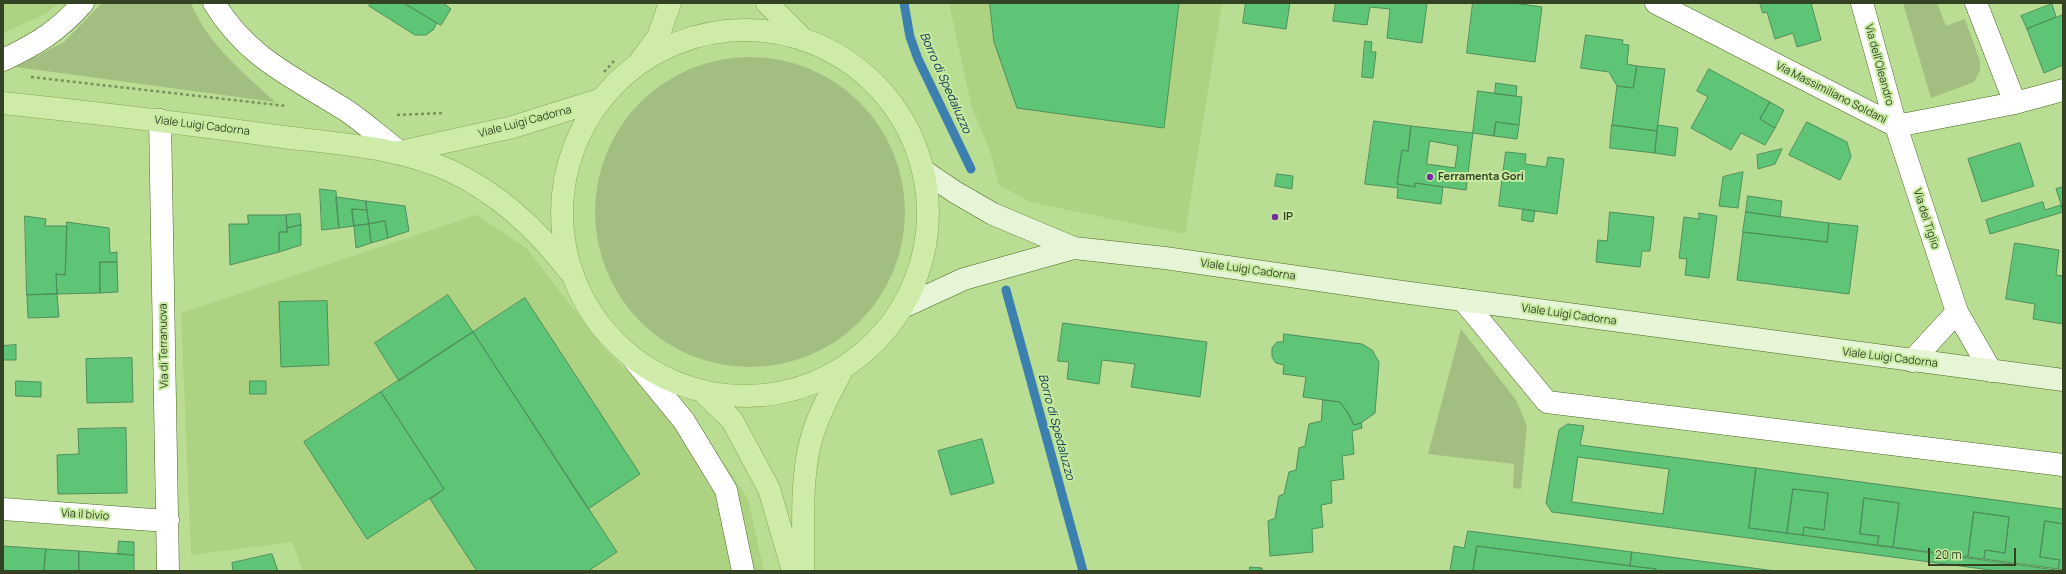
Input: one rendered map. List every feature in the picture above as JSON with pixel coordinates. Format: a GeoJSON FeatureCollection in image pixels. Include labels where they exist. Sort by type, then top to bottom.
{"type":"FeatureCollection","features":[{"type":"Feature","properties":{"kind":"main road"},"geometry":{"type":"LineString","coordinates":[[628,61],[675,44],[717,32],[760,30],[803,38],[845,59],[881,89],[908,127],[924,171],[929,217],[922,264],[903,307],[877,340],[843,368],[800,388],[752,396],[703,392],[667,380],[634,360],[596,321],[572,273],[562,228],[564,182],[578,138],[628,61],[658,37],[670,3]]}},
{"type":"Feature","properties":{"kind":"main road"},"geometry":{"type":"LineString","coordinates":[[766,3],[803,38]]}},
{"type":"Feature","properties":{"kind":"main road","name":"Viale Luigi Cadorna"},"geometry":{"type":"LineString","coordinates":[[400,152],[513,127],[602,99]]}},
{"type":"Feature","properties":{"kind":"main road","name":"Viale Luigi Cadorna"},"geometry":{"type":"LineString","coordinates":[[3,103],[160,120],[400,152],[450,171],[486,190],[520,214],[572,273]]}},
{"type":"Feature","properties":{"kind":"main road"},"geometry":{"type":"LineString","coordinates":[[803,571],[805,483],[811,441],[821,409],[843,368]]}},
{"type":"Feature","properties":{"kind":"main road"},"geometry":{"type":"LineString","coordinates":[[703,392],[732,420],[769,489],[792,571]]}},
{"type":"Feature","properties":{"kind":"street"},"geometry":{"type":"LineString","coordinates":[[3,60],[34,46],[66,22],[83,3]]}},
{"type":"Feature","properties":{"kind":"street"},"geometry":{"type":"LineString","coordinates":[[214,3],[223,18],[248,46],[282,73],[348,112],[400,152]]}},
{"type":"Feature","properties":{"kind":"street","name":"Via Massimiliano Soldani"},"geometry":{"type":"LineString","coordinates":[[1656,3],[1896,126],[2015,103],[2063,90]]}},
{"type":"Feature","properties":{"kind":"street","name":"Via dell'Oleandro"},"geometry":{"type":"LineString","coordinates":[[1862,3],[1896,126]]}},
{"type":"Feature","properties":{"kind":"street"},"geometry":{"type":"LineString","coordinates":[[1976,3],[2015,103]]}},
{"type":"Feature","properties":{"kind":"street","name":"Via di Terranuova"},"geometry":{"type":"LineString","coordinates":[[160,120],[168,571]]}},
{"type":"Feature","properties":{"kind":"street","name":"Via del Tiglio"},"geometry":{"type":"LineString","coordinates":[[1896,126],[1957,312],[1991,370]]}},
{"type":"Feature","properties":{"kind":"street","name":"Viale Luigi Cadorna"},"geometry":{"type":"LineString","coordinates":[[924,171],[955,192],[993,214],[1074,248],[1165,258],[1463,300],[2063,380]]}},
{"type":"Feature","properties":{"kind":"street","name":"Viale Luigi Cadorna"},"geometry":{"type":"LineString","coordinates":[[903,307],[964,279],[1074,248]]}},
{"type":"Feature","properties":{"kind":"street"},"geometry":{"type":"LineString","coordinates":[[1463,300],[1547,402],[2063,465]]}},
{"type":"Feature","properties":{"kind":"street"},"geometry":{"type":"LineString","coordinates":[[1912,361],[1957,312]]}},
{"type":"Feature","properties":{"kind":"street"},"geometry":{"type":"LineString","coordinates":[[634,360],[684,422],[726,490],[743,571]]}},
{"type":"Feature","properties":{"kind":"street","name":"Via il bivio"},"geometry":{"type":"LineString","coordinates":[[3,509],[168,520]]}},
{"type":"Feature","properties":{"kind":"path"},"geometry":{"type":"LineString","coordinates":[[599,77],[628,61]]}},
{"type":"Feature","properties":{"kind":"path"},"geometry":{"type":"LineString","coordinates":[[396,115],[448,113]]}},
{"type":"Feature","properties":{"kind":"shaded area"},"geometry":{"type":"Polygon","coordinates":[[[3,3],[59,3],[45,14],[3,33],[3,3]]]}},
{"type":"Feature","properties":{"kind":"shaded area"},"geometry":{"type":"Polygon","coordinates":[[[102,3],[191,3],[207,32],[227,57],[275,102],[16,67],[64,42],[102,3]]]}},
{"type":"Feature","properties":{"kind":"shaded area"},"geometry":{"type":"Polygon","coordinates":[[[949,3],[1222,3],[1185,234],[1030,202],[999,185],[989,148],[972,108],[949,3]]]}},
{"type":"Feature","properties":{"kind":"shaded area"},"geometry":{"type":"Polygon","coordinates":[[[1903,3],[1937,3],[1946,26],[1965,19],[1980,61],[1980,70],[1974,82],[1931,98],[1903,3]]]}},
{"type":"Feature","properties":{"kind":"shaded area"},"geometry":{"type":"Polygon","coordinates":[[[750,57],[780,60],[809,69],[836,83],[860,102],[879,126],[893,153],[902,182],[905,212],[902,242],[893,271],[879,298],[860,322],[836,341],[809,355],[780,364],[750,367],[720,364],[691,355],[664,341],[640,322],[621,298],[607,271],[598,242],[595,212],[598,182],[607,153],[621,126],[640,102],[664,83],[691,69],[720,60],[750,57]]]}},
{"type":"Feature","properties":{"kind":"shaded area"},"geometry":{"type":"Polygon","coordinates":[[[477,215],[526,248],[608,353],[647,390],[708,439],[748,499],[764,571],[303,571],[292,542],[191,555],[181,313],[477,215]]]}},
{"type":"Feature","properties":{"kind":"shaded area"},"geometry":{"type":"Polygon","coordinates":[[[1461,329],[1516,400],[1527,426],[1521,489],[1513,488],[1514,464],[1428,454],[1461,329]]]}},
{"type":"Feature","properties":{"kind":"building"},"geometry":{"type":"Polygon","coordinates":[[[371,3],[404,3],[437,23],[433,30],[426,35],[415,35],[369,6],[371,3]]]}},
{"type":"Feature","properties":{"kind":"building"},"geometry":{"type":"Polygon","coordinates":[[[404,3],[443,3],[451,9],[441,25],[404,3]]]}},
{"type":"Feature","properties":{"kind":"building"},"geometry":{"type":"Polygon","coordinates":[[[990,3],[1179,3],[1164,128],[1017,108],[994,42],[990,3]]]}},
{"type":"Feature","properties":{"kind":"building"},"geometry":{"type":"Polygon","coordinates":[[[1246,3],[1290,3],[1286,29],[1243,23],[1246,3]]]}},
{"type":"Feature","properties":{"kind":"building"},"geometry":{"type":"Polygon","coordinates":[[[1336,3],[1427,3],[1422,43],[1387,38],[1390,9],[1370,7],[1367,25],[1333,21],[1336,3]]]}},
{"type":"Feature","properties":{"kind":"building"},"geometry":{"type":"Polygon","coordinates":[[[1473,3],[1514,3],[1542,7],[1535,62],[1467,53],[1473,3]]]}},
{"type":"Feature","properties":{"kind":"building"},"geometry":{"type":"Polygon","coordinates":[[[1760,3],[1811,3],[1821,40],[1797,47],[1793,33],[1775,39],[1767,12],[1763,13],[1760,3]]]}},
{"type":"Feature","properties":{"kind":"building"},"geometry":{"type":"Polygon","coordinates":[[[2052,4],[2056,17],[2027,29],[2021,16],[2052,4]]]}},
{"type":"Feature","properties":{"kind":"building"},"geometry":{"type":"Polygon","coordinates":[[[2063,15],[2063,65],[2044,73],[2027,29],[2063,15]]]}},
{"type":"Feature","properties":{"kind":"building"},"geometry":{"type":"Polygon","coordinates":[[[1586,35],[1623,40],[1622,44],[1629,45],[1627,64],[1637,66],[1633,88],[1617,86],[1609,72],[1581,68],[1586,35]]]}},
{"type":"Feature","properties":{"kind":"building"},"geometry":{"type":"Polygon","coordinates":[[[1365,41],[1372,42],[1371,52],[1376,52],[1373,78],[1362,77],[1365,41]]]}},
{"type":"Feature","properties":{"kind":"building"},"geometry":{"type":"Polygon","coordinates":[[[1637,66],[1665,69],[1657,131],[1612,125],[1617,86],[1633,88],[1637,66]]]}},
{"type":"Feature","properties":{"kind":"building"},"geometry":{"type":"Polygon","coordinates":[[[1709,69],[1770,102],[1760,119],[1775,128],[1765,145],[1741,133],[1731,150],[1691,128],[1708,97],[1697,91],[1709,69]]]}},
{"type":"Feature","properties":{"kind":"building"},"geometry":{"type":"Polygon","coordinates":[[[1496,83],[1517,86],[1516,96],[1495,94],[1496,83]]]}},
{"type":"Feature","properties":{"kind":"building"},"geometry":{"type":"Polygon","coordinates":[[[1478,91],[1522,97],[1519,125],[1496,122],[1494,136],[1473,133],[1478,91]]]}},
{"type":"Feature","properties":{"kind":"building"},"geometry":{"type":"Polygon","coordinates":[[[1770,102],[1784,110],[1775,128],[1760,119],[1770,102]]]}},
{"type":"Feature","properties":{"kind":"building"},"geometry":{"type":"Polygon","coordinates":[[[1374,121],[1411,126],[1408,151],[1402,150],[1397,184],[1415,187],[1415,183],[1443,187],[1441,204],[1397,198],[1398,188],[1365,184],[1374,121]]]}},
{"type":"Feature","properties":{"kind":"building"},"geometry":{"type":"Polygon","coordinates":[[[1496,122],[1519,125],[1517,139],[1494,136],[1496,122]]]}},
{"type":"Feature","properties":{"kind":"building"},"geometry":{"type":"Polygon","coordinates":[[[1807,122],[1847,142],[1851,157],[1840,180],[1789,155],[1807,122]]]}},
{"type":"Feature","properties":{"kind":"building"},"geometry":{"type":"Polygon","coordinates":[[[1612,125],[1657,131],[1655,153],[1610,148],[1612,125]]]}},
{"type":"Feature","properties":{"kind":"building"},"geometry":{"type":"Polygon","coordinates":[[[1658,125],[1678,128],[1675,156],[1655,153],[1658,125]]]}},
{"type":"Feature","properties":{"kind":"building"},"geometry":{"type":"Polygon","coordinates":[[[1411,126],[1473,133],[1466,190],[1415,183],[1415,187],[1397,184],[1402,150],[1408,151],[1411,126]],[[1430,141],[1427,164],[1455,168],[1458,146],[1430,141]]]}},
{"type":"Feature","properties":{"kind":"building"},"geometry":{"type":"Polygon","coordinates":[[[2020,143],[2034,186],[1982,202],[1968,159],[2020,143]]]}},
{"type":"Feature","properties":{"kind":"building"},"geometry":{"type":"Polygon","coordinates":[[[1782,149],[1775,164],[1758,169],[1757,155],[1782,149]]]}},
{"type":"Feature","properties":{"kind":"building"},"geometry":{"type":"Polygon","coordinates":[[[1506,152],[1526,154],[1525,164],[1546,167],[1548,157],[1564,159],[1557,214],[1499,206],[1506,152]]]}},
{"type":"Feature","properties":{"kind":"building"},"geometry":{"type":"Polygon","coordinates":[[[1743,172],[1738,208],[1719,206],[1723,177],[1743,172]]]}},
{"type":"Feature","properties":{"kind":"building"},"geometry":{"type":"Polygon","coordinates":[[[1277,174],[1293,176],[1292,189],[1275,186],[1277,174]]]}},
{"type":"Feature","properties":{"kind":"building"},"geometry":{"type":"Polygon","coordinates":[[[2063,187],[2063,210],[2056,189],[2063,187]]]}},
{"type":"Feature","properties":{"kind":"building"},"geometry":{"type":"Polygon","coordinates":[[[320,189],[336,191],[339,228],[322,230],[320,189]]]}},
{"type":"Feature","properties":{"kind":"building"},"geometry":{"type":"Polygon","coordinates":[[[1748,196],[1782,201],[1780,217],[1746,212],[1748,196]]]}},
{"type":"Feature","properties":{"kind":"building"},"geometry":{"type":"Polygon","coordinates":[[[336,197],[366,201],[367,210],[352,209],[354,226],[339,228],[336,197]]]}},
{"type":"Feature","properties":{"kind":"building"},"geometry":{"type":"Polygon","coordinates":[[[366,201],[405,206],[409,231],[388,238],[385,221],[369,224],[366,201]]]}},
{"type":"Feature","properties":{"kind":"building"},"geometry":{"type":"Polygon","coordinates":[[[2043,202],[2045,210],[2061,205],[2063,212],[1990,234],[1986,220],[2043,202]]]}},
{"type":"Feature","properties":{"kind":"building"},"geometry":{"type":"Polygon","coordinates":[[[352,209],[367,210],[369,224],[354,226],[352,209]]]}},
{"type":"Feature","properties":{"kind":"building"},"geometry":{"type":"Polygon","coordinates":[[[1523,209],[1535,211],[1533,222],[1522,220],[1523,209]]]}},
{"type":"Feature","properties":{"kind":"building"},"geometry":{"type":"Polygon","coordinates":[[[1610,212],[1654,217],[1650,251],[1642,251],[1640,267],[1596,262],[1598,240],[1607,241],[1610,212]]]}},
{"type":"Feature","properties":{"kind":"building"},"geometry":{"type":"Polygon","coordinates":[[[1746,212],[1829,223],[1827,242],[1743,232],[1746,212]]]}},
{"type":"Feature","properties":{"kind":"building"},"geometry":{"type":"Polygon","coordinates":[[[1699,213],[1717,216],[1709,278],[1685,275],[1687,259],[1679,258],[1684,217],[1699,219],[1699,213]]]}},
{"type":"Feature","properties":{"kind":"building"},"geometry":{"type":"Polygon","coordinates":[[[300,214],[301,225],[287,228],[286,215],[300,214]]]}},
{"type":"Feature","properties":{"kind":"building"},"geometry":{"type":"Polygon","coordinates":[[[248,215],[286,215],[287,232],[279,232],[279,252],[230,265],[229,224],[248,224],[248,215]]]}},
{"type":"Feature","properties":{"kind":"building"},"geometry":{"type":"Polygon","coordinates":[[[25,216],[46,219],[45,226],[67,226],[65,275],[56,274],[57,294],[27,295],[25,216]]]}},
{"type":"Feature","properties":{"kind":"building"},"geometry":{"type":"Polygon","coordinates":[[[385,221],[388,238],[371,243],[369,224],[385,221]]]}},
{"type":"Feature","properties":{"kind":"building"},"geometry":{"type":"Polygon","coordinates":[[[67,222],[109,228],[110,253],[117,252],[117,262],[100,262],[100,293],[57,294],[56,274],[65,275],[67,222]]]}},
{"type":"Feature","properties":{"kind":"building"},"geometry":{"type":"Polygon","coordinates":[[[1829,223],[1858,226],[1849,294],[1737,280],[1743,232],[1827,242],[1829,223]]]}},
{"type":"Feature","properties":{"kind":"building"},"geometry":{"type":"Polygon","coordinates":[[[369,224],[371,243],[356,248],[354,226],[369,224]]]}},
{"type":"Feature","properties":{"kind":"building"},"geometry":{"type":"Polygon","coordinates":[[[301,225],[301,245],[279,252],[279,232],[287,232],[287,228],[301,225]]]}},
{"type":"Feature","properties":{"kind":"building"},"geometry":{"type":"Polygon","coordinates":[[[2015,243],[2059,250],[2056,275],[2063,276],[2063,324],[2033,319],[2035,304],[2006,299],[2015,243]]]}},
{"type":"Feature","properties":{"kind":"building"},"geometry":{"type":"Polygon","coordinates":[[[100,262],[117,262],[118,292],[100,293],[100,262]]]}},
{"type":"Feature","properties":{"kind":"building"},"geometry":{"type":"Polygon","coordinates":[[[57,294],[59,317],[28,318],[27,295],[57,294]]]}},
{"type":"Feature","properties":{"kind":"building"},"geometry":{"type":"Polygon","coordinates":[[[448,295],[473,332],[399,381],[375,343],[448,295]]]}},
{"type":"Feature","properties":{"kind":"building"},"geometry":{"type":"Polygon","coordinates":[[[525,298],[640,474],[588,509],[473,332],[525,298]]]}},
{"type":"Feature","properties":{"kind":"building"},"geometry":{"type":"Polygon","coordinates":[[[327,301],[329,365],[281,367],[279,302],[327,301]]]}},
{"type":"Feature","properties":{"kind":"building"},"geometry":{"type":"Polygon","coordinates":[[[1063,323],[1207,342],[1200,397],[1131,387],[1135,364],[1102,360],[1099,384],[1067,379],[1069,362],[1058,361],[1063,323]]]}},
{"type":"Feature","properties":{"kind":"building"},"geometry":{"type":"Polygon","coordinates":[[[473,332],[617,552],[588,571],[477,571],[430,499],[444,489],[381,392],[473,332]]]}},
{"type":"Feature","properties":{"kind":"building"},"geometry":{"type":"Polygon","coordinates":[[[1284,334],[1362,344],[1372,350],[1379,362],[1375,413],[1361,423],[1354,425],[1340,402],[1303,397],[1306,377],[1283,374],[1284,365],[1276,363],[1272,357],[1272,348],[1277,342],[1283,342],[1284,334]]]}},
{"type":"Feature","properties":{"kind":"building"},"geometry":{"type":"Polygon","coordinates":[[[16,345],[16,360],[3,360],[3,346],[16,345]]]}},
{"type":"Feature","properties":{"kind":"building"},"geometry":{"type":"Polygon","coordinates":[[[132,358],[133,402],[87,403],[86,359],[132,358]]]}},
{"type":"Feature","properties":{"kind":"building"},"geometry":{"type":"Polygon","coordinates":[[[16,381],[41,382],[41,397],[16,396],[16,381]]]}},
{"type":"Feature","properties":{"kind":"building"},"geometry":{"type":"Polygon","coordinates":[[[250,381],[266,381],[266,394],[250,394],[250,381]]]}},
{"type":"Feature","properties":{"kind":"building"},"geometry":{"type":"Polygon","coordinates":[[[381,392],[444,489],[367,539],[304,442],[381,392]]]}},
{"type":"Feature","properties":{"kind":"building"},"geometry":{"type":"Polygon","coordinates":[[[1323,400],[1340,402],[1354,425],[1361,423],[1362,428],[1352,431],[1354,454],[1342,456],[1344,479],[1331,481],[1332,503],[1321,505],[1323,527],[1312,529],[1313,552],[1270,556],[1268,521],[1275,518],[1279,496],[1284,494],[1289,472],[1296,470],[1299,448],[1305,446],[1309,424],[1321,421],[1323,400]]]}},
{"type":"Feature","properties":{"kind":"building"},"geometry":{"type":"Polygon","coordinates":[[[1568,424],[1584,426],[1580,445],[1756,468],[1749,528],[2063,571],[1998,571],[1552,512],[1546,503],[1559,430],[1568,424]],[[1578,457],[1572,502],[1663,514],[1669,469],[1578,457]]]}},
{"type":"Feature","properties":{"kind":"building"},"geometry":{"type":"Polygon","coordinates":[[[126,428],[127,493],[58,494],[57,455],[79,454],[78,429],[126,428]]]}},
{"type":"Feature","properties":{"kind":"building"},"geometry":{"type":"Polygon","coordinates":[[[982,439],[994,483],[951,495],[938,451],[982,439]]]}},
{"type":"Feature","properties":{"kind":"building"},"geometry":{"type":"Polygon","coordinates":[[[1756,468],[2063,509],[2063,524],[2045,521],[2040,557],[2060,560],[2058,569],[1984,559],[1985,550],[2005,553],[2009,517],[1974,512],[1968,557],[1893,547],[1899,503],[1864,498],[1860,534],[1879,536],[1877,545],[1803,535],[1804,527],[1824,530],[1828,493],[1793,489],[1787,533],[1749,528],[1756,468]]]}},
{"type":"Feature","properties":{"kind":"building"},"geometry":{"type":"Polygon","coordinates":[[[1793,489],[1828,493],[1824,530],[1804,527],[1803,535],[1787,533],[1793,489]]]}},
{"type":"Feature","properties":{"kind":"building"},"geometry":{"type":"Polygon","coordinates":[[[1864,498],[1899,503],[1893,547],[1877,545],[1879,536],[1860,534],[1864,498]]]}},
{"type":"Feature","properties":{"kind":"building"},"geometry":{"type":"Polygon","coordinates":[[[1974,512],[2009,517],[2005,553],[1985,550],[1984,559],[1968,557],[1974,512]]]}},
{"type":"Feature","properties":{"kind":"building"},"geometry":{"type":"Polygon","coordinates":[[[2045,521],[2063,524],[2063,570],[2058,569],[2060,560],[2040,557],[2045,521]]]}},
{"type":"Feature","properties":{"kind":"building"},"geometry":{"type":"Polygon","coordinates":[[[1468,531],[1632,552],[1630,566],[1477,546],[1473,571],[1450,571],[1454,546],[1464,548],[1468,531]]]}},
{"type":"Feature","properties":{"kind":"building"},"geometry":{"type":"Polygon","coordinates":[[[119,541],[134,542],[134,555],[118,554],[119,541]]]}},
{"type":"Feature","properties":{"kind":"building"},"geometry":{"type":"Polygon","coordinates":[[[3,546],[46,549],[44,571],[3,571],[3,546]]]}},
{"type":"Feature","properties":{"kind":"building"},"geometry":{"type":"Polygon","coordinates":[[[1477,546],[1656,569],[1656,571],[1473,571],[1477,546]]]}},
{"type":"Feature","properties":{"kind":"building"},"geometry":{"type":"Polygon","coordinates":[[[46,549],[79,551],[79,571],[44,571],[46,549]]]}},
{"type":"Feature","properties":{"kind":"building"},"geometry":{"type":"Polygon","coordinates":[[[79,551],[134,555],[134,571],[79,571],[79,551]]]}},
{"type":"Feature","properties":{"kind":"building"},"geometry":{"type":"Polygon","coordinates":[[[1632,552],[1775,571],[1656,571],[1656,569],[1630,566],[1632,552]]]}},
{"type":"Feature","properties":{"kind":"building"},"geometry":{"type":"Polygon","coordinates":[[[272,554],[278,571],[233,571],[232,563],[272,554]]]}},
{"type":"Feature","properties":{"kind":"building"},"geometry":{"type":"Polygon","coordinates":[[[1250,567],[1262,568],[1262,571],[1250,571],[1250,567]]]}},
{"type":"Feature","properties":{"kind":"waterway","name":"Borro di Spedaluzzo"},"geometry":{"type":"LineString","coordinates":[[904,3],[910,37],[918,59],[971,169]]}},
{"type":"Feature","properties":{"kind":"waterway","name":"Borro di Spedaluzzo"},"geometry":{"type":"LineString","coordinates":[[1006,290],[1083,571]]}},
{"type":"Feature","properties":{"kind":"place","name":"Ferramenta Gori"},"geometry":{"type":"Point","coordinates":[1430,177]}},
{"type":"Feature","properties":{"kind":"place","name":"IP"},"geometry":{"type":"Point","coordinates":[1275,217]}}]}
